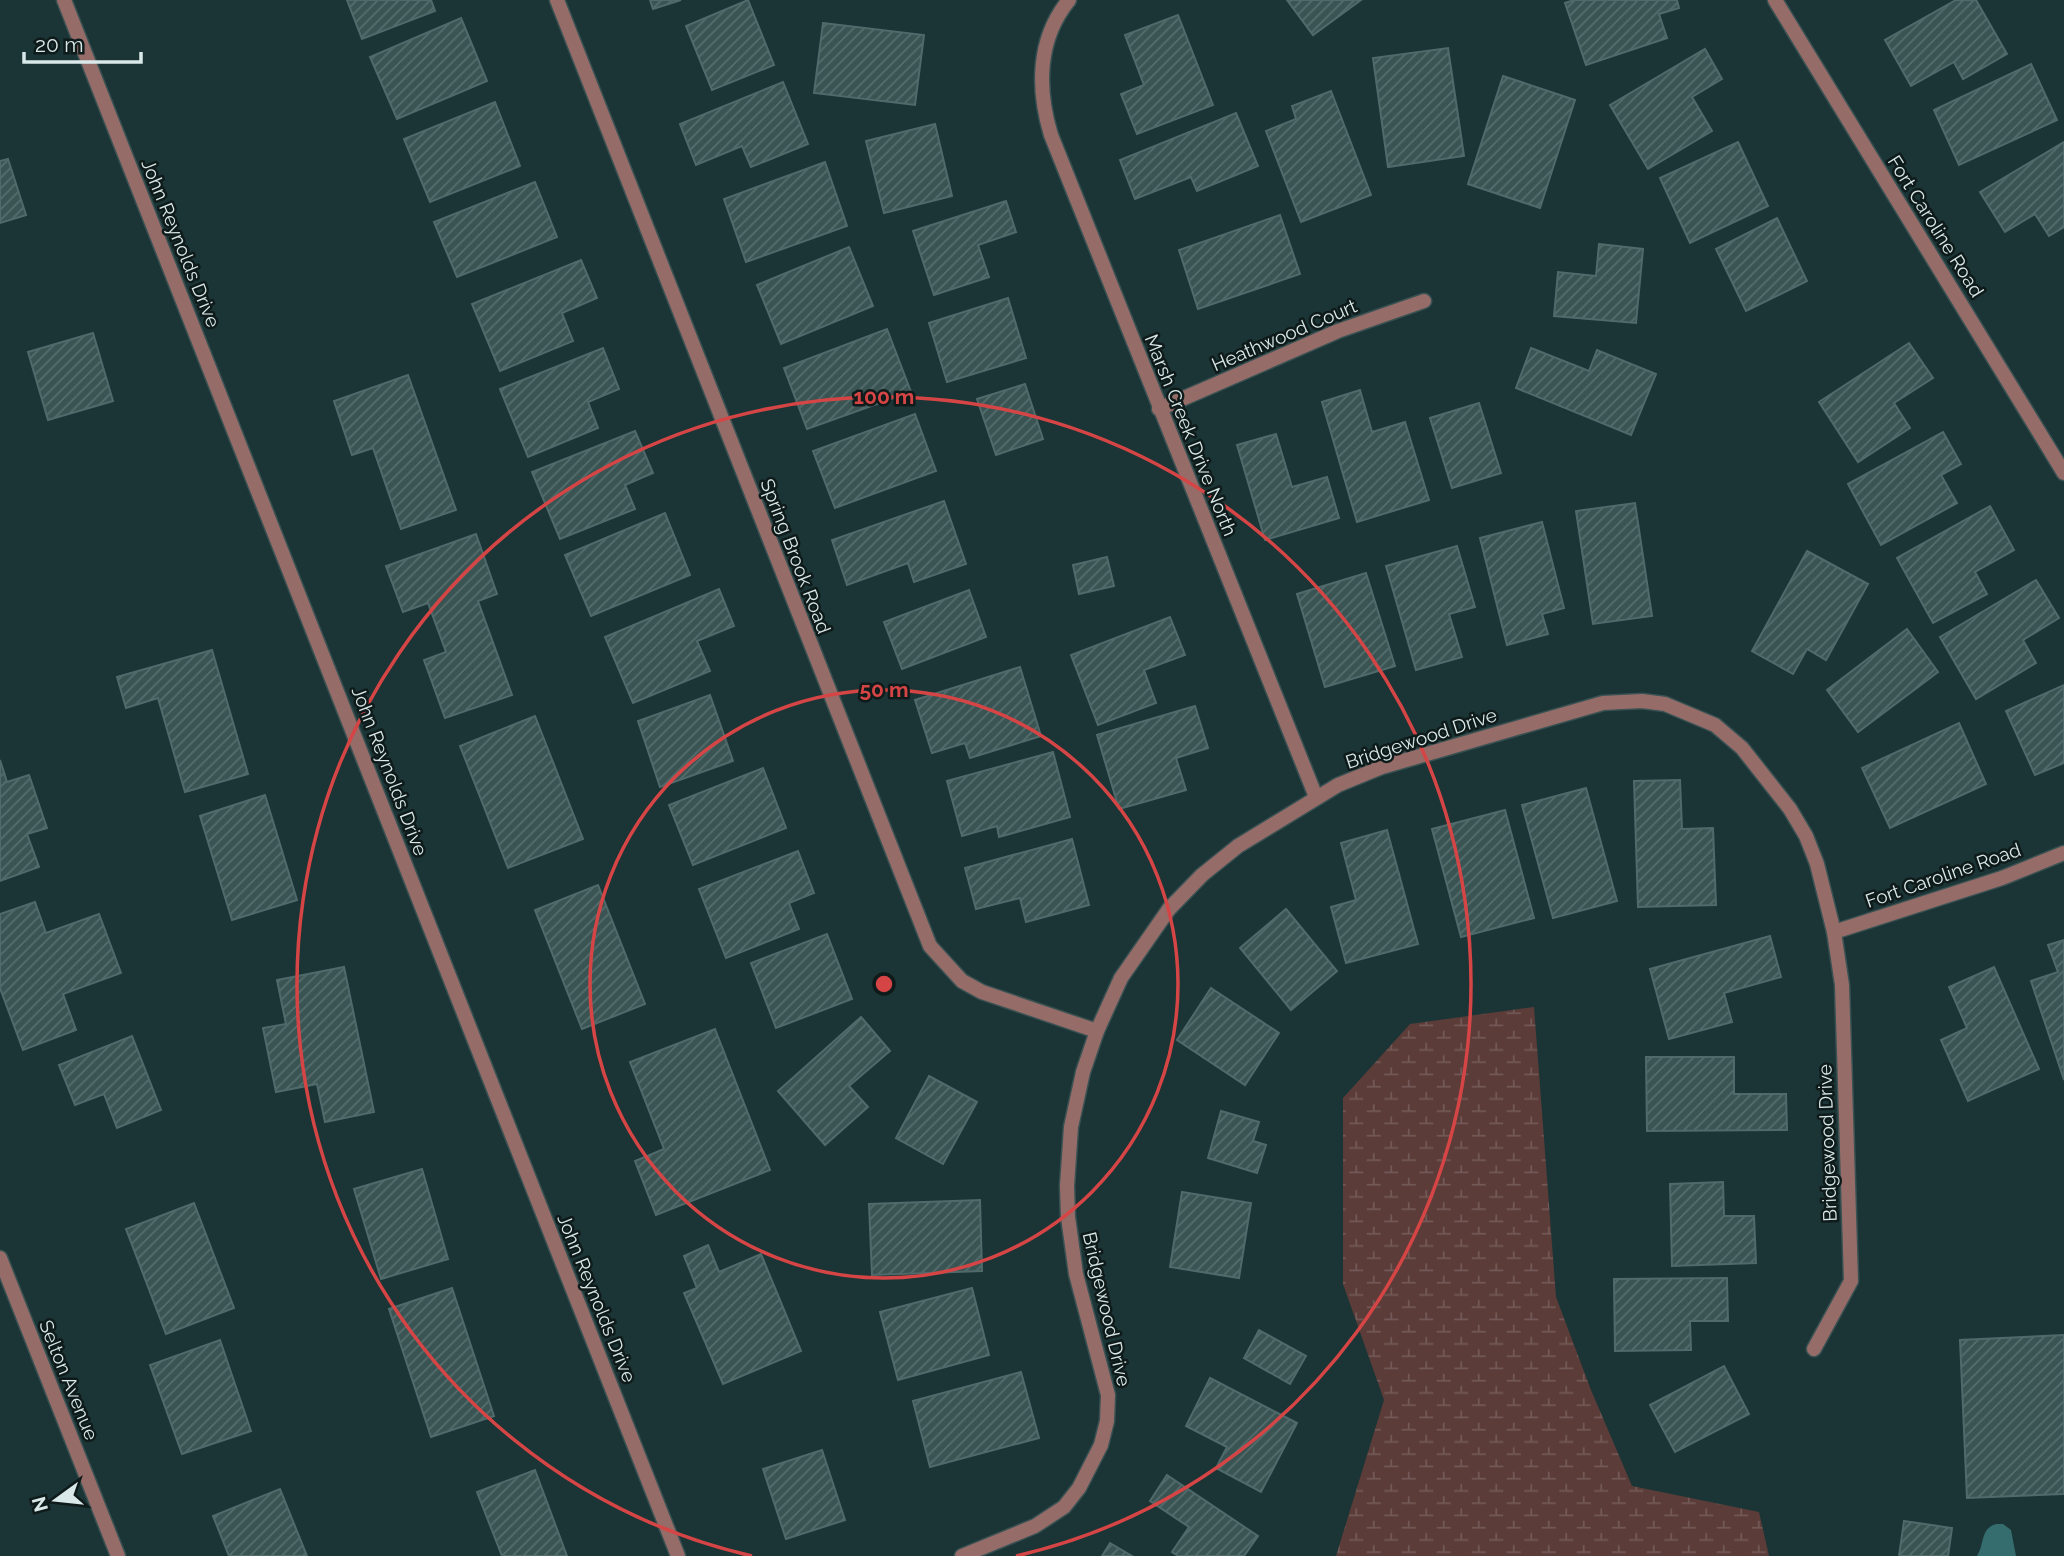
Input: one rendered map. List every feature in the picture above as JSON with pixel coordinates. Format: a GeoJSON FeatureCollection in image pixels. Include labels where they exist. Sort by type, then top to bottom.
{"type":"FeatureCollection","features":[{"type":"Feature","properties":{"kind":"street","name":"John Reynolds Drive"},"geometry":{"type":"LineString","coordinates":[[64,0],[678,1556]]}},
{"type":"Feature","properties":{"kind":"street","name":"Spring Brook Road"},"geometry":{"type":"LineString","coordinates":[[557,0],[930,946],[962,981],[982,992],[1097,1031]]}},
{"type":"Feature","properties":{"kind":"street","name":"Marsh Creek Drive North"},"geometry":{"type":"LineString","coordinates":[[1069,0],[1046,43],[1041,85],[1043,107],[1051,135],[1316,797]]}},
{"type":"Feature","properties":{"kind":"street","name":"Fort Caroline Road"},"geometry":{"type":"LineString","coordinates":[[1775,0],[2064,473]]}},
{"type":"Feature","properties":{"kind":"street","name":"Heathwood Court"},"geometry":{"type":"LineString","coordinates":[[1159,408],[1338,331],[1424,301]]}},
{"type":"Feature","properties":{"kind":"street","name":"Bridgewood Drive"},"geometry":{"type":"LineString","coordinates":[[962,1556],[1035,1526],[1064,1507],[1079,1488],[1101,1445],[1107,1421],[1108,1395],[1076,1274],[1068,1217],[1071,1127],[1083,1072],[1097,1031],[1121,978],[1169,909],[1202,875],[1238,846],[1338,785],[1382,767],[1603,703],[1642,701],[1665,704],[1715,725],[1742,748],[1790,809],[1816,864],[1834,932],[1842,985],[1851,1281],[1814,1349]]}},
{"type":"Feature","properties":{"kind":"street","name":"Fort Caroline Road"},"geometry":{"type":"LineString","coordinates":[[1834,932],[2002,878],[2064,853]]}},
{"type":"Feature","properties":{"kind":"street","name":"Selton Avenue"},"geometry":{"type":"LineString","coordinates":[[0,1258],[118,1556]]}},
{"type":"Feature","properties":{"kind":"green space"},"geometry":{"type":"Polygon","coordinates":[[[1534,1007],[1556,1297],[1591,1390],[1632,1486],[1759,1512],[1769,1556],[1336,1556],[1384,1400],[1343,1284],[1343,1098],[1410,1024],[1534,1007]]]}},
{"type":"Feature","properties":{"kind":"water"},"geometry":{"type":"Polygon","coordinates":[[[2003,1524],[2011,1530],[2016,1556],[1977,1556],[1987,1529],[2003,1524]]]}},
{"type":"Feature","properties":{"kind":"building"},"geometry":{"type":"Polygon","coordinates":[[[347,0],[431,0],[435,11],[362,39],[347,0]]]}},
{"type":"Feature","properties":{"kind":"building"},"geometry":{"type":"Polygon","coordinates":[[[650,0],[681,0],[653,9],[650,0]]]}},
{"type":"Feature","properties":{"kind":"building"},"geometry":{"type":"Polygon","coordinates":[[[748,0],[774,65],[712,90],[686,26],[748,0]]]}},
{"type":"Feature","properties":{"kind":"building"},"geometry":{"type":"Polygon","coordinates":[[[1287,0],[1361,0],[1313,35],[1287,0]]]}},
{"type":"Feature","properties":{"kind":"building"},"geometry":{"type":"Polygon","coordinates":[[[1574,0],[1677,0],[1679,8],[1659,14],[1667,38],[1586,65],[1565,3],[1574,0]]]}},
{"type":"Feature","properties":{"kind":"building"},"geometry":{"type":"Polygon","coordinates":[[[1956,0],[1976,0],[2007,54],[1963,79],[1954,62],[1911,86],[1885,40],[1956,0]]]}},
{"type":"Feature","properties":{"kind":"building"},"geometry":{"type":"Polygon","coordinates":[[[1178,15],[1213,105],[1137,134],[1121,94],[1144,85],[1125,35],[1178,15]]]}},
{"type":"Feature","properties":{"kind":"building"},"geometry":{"type":"Polygon","coordinates":[[[461,18],[487,81],[397,119],[370,57],[461,18]]]}},
{"type":"Feature","properties":{"kind":"building"},"geometry":{"type":"Polygon","coordinates":[[[823,23],[924,35],[915,105],[814,93],[823,23]]]}},
{"type":"Feature","properties":{"kind":"building"},"geometry":{"type":"Polygon","coordinates":[[[1448,48],[1464,156],[1388,167],[1373,58],[1448,48]]]}},
{"type":"Feature","properties":{"kind":"building"},"geometry":{"type":"Polygon","coordinates":[[[1705,49],[1722,79],[1692,97],[1712,131],[1648,169],[1610,105],[1705,49]]]}},
{"type":"Feature","properties":{"kind":"building"},"geometry":{"type":"Polygon","coordinates":[[[2031,64],[2057,120],[1959,165],[1934,110],[2031,64]]]}},
{"type":"Feature","properties":{"kind":"building"},"geometry":{"type":"Polygon","coordinates":[[[1503,76],[1575,100],[1540,208],[1468,184],[1503,76]]]}},
{"type":"Feature","properties":{"kind":"building"},"geometry":{"type":"Polygon","coordinates":[[[783,82],[808,144],[751,167],[742,146],[696,165],[680,124],[783,82]]]}},
{"type":"Feature","properties":{"kind":"building"},"geometry":{"type":"Polygon","coordinates":[[[1331,91],[1371,195],[1301,222],[1266,131],[1296,119],[1292,106],[1331,91]]]}},
{"type":"Feature","properties":{"kind":"building"},"geometry":{"type":"Polygon","coordinates":[[[495,102],[520,166],[430,202],[404,139],[495,102]]]}},
{"type":"Feature","properties":{"kind":"building"},"geometry":{"type":"Polygon","coordinates":[[[1236,113],[1258,166],[1197,191],[1191,177],[1135,199],[1120,160],[1236,113]]]}},
{"type":"Feature","properties":{"kind":"building"},"geometry":{"type":"Polygon","coordinates":[[[935,124],[952,196],[884,213],[866,141],[935,124]]]}},
{"type":"Feature","properties":{"kind":"building"},"geometry":{"type":"Polygon","coordinates":[[[1738,142],[1768,206],[1690,243],[1660,178],[1738,142]]]}},
{"type":"Feature","properties":{"kind":"building"},"geometry":{"type":"Polygon","coordinates":[[[2064,142],[2064,227],[2049,236],[2035,214],[2005,232],[1980,192],[2064,142]]]}},
{"type":"Feature","properties":{"kind":"building"},"geometry":{"type":"Polygon","coordinates":[[[8,159],[26,215],[0,223],[0,161],[8,159]]]}},
{"type":"Feature","properties":{"kind":"building"},"geometry":{"type":"Polygon","coordinates":[[[825,162],[847,226],[746,262],[724,199],[825,162]]]}},
{"type":"Feature","properties":{"kind":"building"},"geometry":{"type":"Polygon","coordinates":[[[535,182],[557,237],[457,277],[434,222],[535,182]]]}},
{"type":"Feature","properties":{"kind":"building"},"geometry":{"type":"Polygon","coordinates":[[[1006,201],[1016,232],[978,245],[989,277],[934,295],[913,231],[1006,201]]]}},
{"type":"Feature","properties":{"kind":"building"},"geometry":{"type":"Polygon","coordinates":[[[1280,215],[1300,274],[1198,309],[1179,250],[1280,215]]]}},
{"type":"Feature","properties":{"kind":"building"},"geometry":{"type":"Polygon","coordinates":[[[1777,218],[1807,281],[1746,311],[1716,249],[1777,218]]]}},
{"type":"Feature","properties":{"kind":"building"},"geometry":{"type":"Polygon","coordinates":[[[1599,244],[1643,249],[1636,323],[1554,316],[1558,272],[1596,276],[1599,244]]]}},
{"type":"Feature","properties":{"kind":"building"},"geometry":{"type":"Polygon","coordinates":[[[849,247],[873,306],[781,344],[757,285],[849,247]]]}},
{"type":"Feature","properties":{"kind":"building"},"geometry":{"type":"Polygon","coordinates":[[[581,260],[597,298],[562,313],[573,341],[500,371],[472,304],[581,260]]]}},
{"type":"Feature","properties":{"kind":"building"},"geometry":{"type":"Polygon","coordinates":[[[1008,298],[1026,358],[947,382],[929,323],[1008,298]]]}},
{"type":"Feature","properties":{"kind":"building"},"geometry":{"type":"Polygon","coordinates":[[[887,329],[911,392],[807,429],[784,368],[887,329]]]}},
{"type":"Feature","properties":{"kind":"building"},"geometry":{"type":"Polygon","coordinates":[[[93,333],[113,401],[48,420],[28,352],[93,333]]]}},
{"type":"Feature","properties":{"kind":"building"},"geometry":{"type":"Polygon","coordinates":[[[1909,343],[1933,378],[1894,403],[1910,428],[1858,462],[1819,402],[1909,343]]]}},
{"type":"Feature","properties":{"kind":"building"},"geometry":{"type":"Polygon","coordinates":[[[603,348],[619,389],[588,402],[598,428],[528,457],[500,389],[603,348]]]}},
{"type":"Feature","properties":{"kind":"building"},"geometry":{"type":"Polygon","coordinates":[[[1531,348],[1589,371],[1597,350],[1656,374],[1631,435],[1516,388],[1531,348]]]}},
{"type":"Feature","properties":{"kind":"building"},"geometry":{"type":"Polygon","coordinates":[[[408,375],[456,510],[401,529],[373,448],[352,455],[334,401],[408,375]]]}},
{"type":"Feature","properties":{"kind":"building"},"geometry":{"type":"Polygon","coordinates":[[[1025,384],[1043,439],[996,455],[977,399],[1025,384]]]}},
{"type":"Feature","properties":{"kind":"building"},"geometry":{"type":"Polygon","coordinates":[[[1360,390],[1372,432],[1405,422],[1429,500],[1357,522],[1322,402],[1360,390]]]}},
{"type":"Feature","properties":{"kind":"building"},"geometry":{"type":"Polygon","coordinates":[[[1479,403],[1501,473],[1452,488],[1430,418],[1479,403]]]}},
{"type":"Feature","properties":{"kind":"building"},"geometry":{"type":"Polygon","coordinates":[[[915,414],[936,471],[835,508],[813,451],[915,414]]]}},
{"type":"Feature","properties":{"kind":"building"},"geometry":{"type":"Polygon","coordinates":[[[635,431],[653,473],[625,485],[635,509],[560,539],[532,472],[635,431]]]}},
{"type":"Feature","properties":{"kind":"building"},"geometry":{"type":"Polygon","coordinates":[[[1943,432],[1961,464],[1941,475],[1957,503],[1881,545],[1848,484],[1943,432]]]}},
{"type":"Feature","properties":{"kind":"building"},"geometry":{"type":"Polygon","coordinates":[[[1276,434],[1292,487],[1327,477],[1339,518],[1265,540],[1237,445],[1276,434]]]}},
{"type":"Feature","properties":{"kind":"building"},"geometry":{"type":"Polygon","coordinates":[[[944,501],[966,564],[914,582],[908,563],[847,585],[832,540],[944,501]]]}},
{"type":"Feature","properties":{"kind":"building"},"geometry":{"type":"Polygon","coordinates":[[[1635,503],[1652,616],[1593,624],[1576,511],[1635,503]]]}},
{"type":"Feature","properties":{"kind":"building"},"geometry":{"type":"Polygon","coordinates":[[[1990,506],[2014,550],[1975,572],[1987,594],[1933,623],[1897,558],[1990,506]]]}},
{"type":"Feature","properties":{"kind":"building"},"geometry":{"type":"Polygon","coordinates":[[[665,513],[690,575],[591,616],[565,555],[665,513]]]}},
{"type":"Feature","properties":{"kind":"building"},"geometry":{"type":"Polygon","coordinates":[[[1542,522],[1564,608],[1542,614],[1548,634],[1507,645],[1480,538],[1542,522]]]}},
{"type":"Feature","properties":{"kind":"building"},"geometry":{"type":"Polygon","coordinates":[[[476,534],[497,594],[478,601],[512,695],[445,718],[424,660],[446,652],[428,603],[403,612],[386,566],[476,534]]]}},
{"type":"Feature","properties":{"kind":"building"},"geometry":{"type":"Polygon","coordinates":[[[1457,546],[1475,607],[1449,614],[1462,657],[1416,670],[1386,566],[1457,546]]]}},
{"type":"Feature","properties":{"kind":"building"},"geometry":{"type":"Polygon","coordinates":[[[1807,551],[1868,584],[1826,660],[1807,649],[1793,674],[1752,651],[1807,551]]]}},
{"type":"Feature","properties":{"kind":"building"},"geometry":{"type":"Polygon","coordinates":[[[1107,557],[1114,586],[1079,594],[1073,565],[1107,557]]]}},
{"type":"Feature","properties":{"kind":"building"},"geometry":{"type":"Polygon","coordinates":[[[1366,573],[1395,666],[1325,687],[1297,594],[1366,573]]]}},
{"type":"Feature","properties":{"kind":"building"},"geometry":{"type":"Polygon","coordinates":[[[2036,580],[2059,618],[2023,640],[2036,663],[1976,699],[1940,637],[2036,580]]]}},
{"type":"Feature","properties":{"kind":"building"},"geometry":{"type":"Polygon","coordinates":[[[719,589],[734,626],[697,641],[710,671],[633,703],[605,637],[719,589]]]}},
{"type":"Feature","properties":{"kind":"building"},"geometry":{"type":"Polygon","coordinates":[[[969,590],[986,637],[902,669],[884,622],[969,590]]]}},
{"type":"Feature","properties":{"kind":"building"},"geometry":{"type":"Polygon","coordinates":[[[1170,617],[1185,655],[1144,670],[1156,703],[1098,725],[1071,655],[1170,617]]]}},
{"type":"Feature","properties":{"kind":"building"},"geometry":{"type":"Polygon","coordinates":[[[1907,629],[1938,672],[1858,732],[1827,690],[1907,629]]]}},
{"type":"Feature","properties":{"kind":"building"},"geometry":{"type":"Polygon","coordinates":[[[212,650],[248,774],[185,792],[158,698],[126,708],[117,677],[212,650]]]}},
{"type":"Feature","properties":{"kind":"building"},"geometry":{"type":"Polygon","coordinates":[[[1020,667],[1041,736],[970,758],[965,743],[932,753],[915,700],[1020,667]]]}},
{"type":"Feature","properties":{"kind":"building"},"geometry":{"type":"Polygon","coordinates":[[[2064,685],[2064,763],[2035,775],[2006,711],[2064,685]]]}},
{"type":"Feature","properties":{"kind":"building"},"geometry":{"type":"Polygon","coordinates":[[[710,695],[733,761],[660,787],[638,721],[710,695]]]}},
{"type":"Feature","properties":{"kind":"building"},"geometry":{"type":"Polygon","coordinates":[[[1195,706],[1208,748],[1176,758],[1186,790],[1119,809],[1097,735],[1195,706]]]}},
{"type":"Feature","properties":{"kind":"building"},"geometry":{"type":"Polygon","coordinates":[[[535,716],[583,839],[508,868],[460,746],[535,716]]]}},
{"type":"Feature","properties":{"kind":"building"},"geometry":{"type":"Polygon","coordinates":[[[1959,723],[1986,784],[1890,828],[1862,768],[1959,723]]]}},
{"type":"Feature","properties":{"kind":"building"},"geometry":{"type":"Polygon","coordinates":[[[1053,752],[1070,817],[999,837],[997,826],[962,836],[947,781],[1053,752]]]}},
{"type":"Feature","properties":{"kind":"building"},"geometry":{"type":"Polygon","coordinates":[[[0,760],[7,782],[29,775],[47,828],[27,834],[39,867],[0,881],[0,760]]]}},
{"type":"Feature","properties":{"kind":"building"},"geometry":{"type":"Polygon","coordinates":[[[763,768],[786,828],[693,865],[669,805],[763,768]]]}},
{"type":"Feature","properties":{"kind":"building"},"geometry":{"type":"Polygon","coordinates":[[[1680,780],[1682,829],[1713,828],[1716,905],[1638,907],[1634,781],[1680,780]]]}},
{"type":"Feature","properties":{"kind":"building"},"geometry":{"type":"Polygon","coordinates":[[[1586,788],[1617,901],[1553,918],[1522,805],[1586,788]]]}},
{"type":"Feature","properties":{"kind":"building"},"geometry":{"type":"Polygon","coordinates":[[[265,795],[297,900],[232,920],[200,816],[265,795]]]}},
{"type":"Feature","properties":{"kind":"building"},"geometry":{"type":"Polygon","coordinates":[[[1505,810],[1534,918],[1461,937],[1432,829],[1505,810]]]}},
{"type":"Feature","properties":{"kind":"building"},"geometry":{"type":"Polygon","coordinates":[[[1387,830],[1418,944],[1346,963],[1331,907],[1356,900],[1341,843],[1387,830]]]}},
{"type":"Feature","properties":{"kind":"building"},"geometry":{"type":"Polygon","coordinates":[[[1072,839],[1089,905],[1026,922],[1020,898],[976,909],[965,868],[1072,839]]]}},
{"type":"Feature","properties":{"kind":"building"},"geometry":{"type":"Polygon","coordinates":[[[798,851],[814,893],[789,903],[799,929],[726,958],[699,889],[798,851]]]}},
{"type":"Feature","properties":{"kind":"building"},"geometry":{"type":"Polygon","coordinates":[[[598,885],[645,1004],[582,1029],[535,910],[598,885]]]}},
{"type":"Feature","properties":{"kind":"building"},"geometry":{"type":"Polygon","coordinates":[[[35,902],[46,933],[99,914],[121,973],[63,994],[76,1030],[23,1050],[0,988],[0,914],[35,902]]]}},
{"type":"Feature","properties":{"kind":"building"},"geometry":{"type":"Polygon","coordinates":[[[1286,909],[1337,971],[1291,1010],[1240,948],[1286,909]]]}},
{"type":"Feature","properties":{"kind":"building"},"geometry":{"type":"Polygon","coordinates":[[[827,934],[852,999],[776,1028],[751,963],[827,934]]]}},
{"type":"Feature","properties":{"kind":"building"},"geometry":{"type":"Polygon","coordinates":[[[1770,936],[1781,977],[1724,993],[1732,1022],[1669,1039],[1650,969],[1770,936]]]}},
{"type":"Feature","properties":{"kind":"building"},"geometry":{"type":"Polygon","coordinates":[[[2064,940],[2064,1080],[2031,981],[2058,972],[2048,945],[2064,940]]]}},
{"type":"Feature","properties":{"kind":"building"},"geometry":{"type":"Polygon","coordinates":[[[344,967],[374,1112],[325,1122],[317,1084],[276,1092],[263,1028],[286,1024],[277,980],[344,967]]]}},
{"type":"Feature","properties":{"kind":"building"},"geometry":{"type":"Polygon","coordinates":[[[1994,967],[2039,1069],[1968,1101],[1941,1040],[1967,1028],[1949,987],[1994,967]]]}},
{"type":"Feature","properties":{"kind":"building"},"geometry":{"type":"Polygon","coordinates":[[[1211,988],[1279,1033],[1245,1085],[1177,1040],[1211,988]]]}},
{"type":"Feature","properties":{"kind":"building"},"geometry":{"type":"Polygon","coordinates":[[[861,1017],[890,1051],[849,1086],[868,1107],[825,1145],[778,1091],[861,1017]]]}},
{"type":"Feature","properties":{"kind":"building"},"geometry":{"type":"Polygon","coordinates":[[[715,1029],[770,1170],[656,1215],[635,1161],[664,1149],[630,1062],[715,1029]]]}},
{"type":"Feature","properties":{"kind":"building"},"geometry":{"type":"Polygon","coordinates":[[[132,1036],[161,1110],[117,1128],[104,1094],[75,1105],[59,1065],[132,1036]]]}},
{"type":"Feature","properties":{"kind":"building"},"geometry":{"type":"Polygon","coordinates":[[[1646,1057],[1734,1057],[1734,1094],[1786,1094],[1787,1130],[1647,1131],[1646,1057]]]}},
{"type":"Feature","properties":{"kind":"building"},"geometry":{"type":"Polygon","coordinates":[[[929,1076],[977,1102],[943,1164],[896,1138],[929,1076]]]}},
{"type":"Feature","properties":{"kind":"building"},"geometry":{"type":"Polygon","coordinates":[[[1221,1111],[1259,1122],[1253,1141],[1266,1145],[1257,1173],[1208,1158],[1221,1111]]]}},
{"type":"Feature","properties":{"kind":"building"},"geometry":{"type":"Polygon","coordinates":[[[422,1169],[448,1259],[381,1279],[354,1189],[422,1169]]]}},
{"type":"Feature","properties":{"kind":"building"},"geometry":{"type":"Polygon","coordinates":[[[1723,1182],[1724,1216],[1754,1216],[1756,1263],[1672,1266],[1670,1184],[1723,1182]]]}},
{"type":"Feature","properties":{"kind":"building"},"geometry":{"type":"Polygon","coordinates":[[[1182,1192],[1251,1203],[1239,1278],[1170,1267],[1182,1192]]]}},
{"type":"Feature","properties":{"kind":"building"},"geometry":{"type":"Polygon","coordinates":[[[980,1200],[982,1271],[872,1275],[869,1204],[980,1200]]]}},
{"type":"Feature","properties":{"kind":"building"},"geometry":{"type":"Polygon","coordinates":[[[194,1203],[234,1308],[166,1334],[126,1229],[194,1203]]]}},
{"type":"Feature","properties":{"kind":"building"},"geometry":{"type":"Polygon","coordinates":[[[708,1245],[719,1272],[761,1254],[801,1351],[723,1384],[684,1293],[697,1288],[684,1256],[708,1245]]]}},
{"type":"Feature","properties":{"kind":"building"},"geometry":{"type":"Polygon","coordinates":[[[1727,1278],[1728,1321],[1690,1321],[1691,1350],[1615,1351],[1614,1279],[1727,1278]]]}},
{"type":"Feature","properties":{"kind":"building"},"geometry":{"type":"Polygon","coordinates":[[[452,1288],[494,1416],[431,1437],[389,1309],[452,1288]]]}},
{"type":"Feature","properties":{"kind":"building"},"geometry":{"type":"Polygon","coordinates":[[[972,1288],[989,1355],[898,1380],[880,1312],[972,1288]]]}},
{"type":"Feature","properties":{"kind":"building"},"geometry":{"type":"Polygon","coordinates":[[[1259,1330],[1306,1356],[1290,1384],[1244,1358],[1259,1330]]]}},
{"type":"Feature","properties":{"kind":"building"},"geometry":{"type":"Polygon","coordinates":[[[2064,1335],[2064,1494],[1967,1498],[1960,1340],[2064,1335]]]}},
{"type":"Feature","properties":{"kind":"building"},"geometry":{"type":"Polygon","coordinates":[[[220,1340],[251,1431],[182,1454],[150,1365],[220,1340]]]}},
{"type":"Feature","properties":{"kind":"building"},"geometry":{"type":"Polygon","coordinates":[[[1724,1366],[1749,1414],[1675,1452],[1650,1405],[1724,1366]]]}},
{"type":"Feature","properties":{"kind":"building"},"geometry":{"type":"Polygon","coordinates":[[[1021,1372],[1039,1438],[930,1467],[913,1401],[1021,1372]]]}},
{"type":"Feature","properties":{"kind":"building"},"geometry":{"type":"Polygon","coordinates":[[[1210,1378],[1297,1423],[1261,1492],[1216,1468],[1227,1447],[1186,1426],[1210,1378]]]}},
{"type":"Feature","properties":{"kind":"building"},"geometry":{"type":"Polygon","coordinates":[[[822,1450],[845,1520],[786,1539],[763,1469],[822,1450]]]}},
{"type":"Feature","properties":{"kind":"building"},"geometry":{"type":"Polygon","coordinates":[[[535,1470],[567,1556],[502,1556],[477,1492],[535,1470]]]}},
{"type":"Feature","properties":{"kind":"building"},"geometry":{"type":"Polygon","coordinates":[[[1167,1475],[1258,1536],[1244,1556],[1178,1556],[1172,1552],[1189,1527],[1150,1501],[1167,1475]]]}},
{"type":"Feature","properties":{"kind":"building"},"geometry":{"type":"Polygon","coordinates":[[[280,1489],[307,1556],[229,1556],[213,1516],[280,1489]]]}},
{"type":"Feature","properties":{"kind":"building"},"geometry":{"type":"Polygon","coordinates":[[[1904,1521],[1952,1528],[1948,1556],[1899,1556],[1904,1521]]]}},
{"type":"Feature","properties":{"kind":"building"},"geometry":{"type":"Polygon","coordinates":[[[1110,1543],[1132,1556],[1102,1556],[1110,1543]]]}}]}
